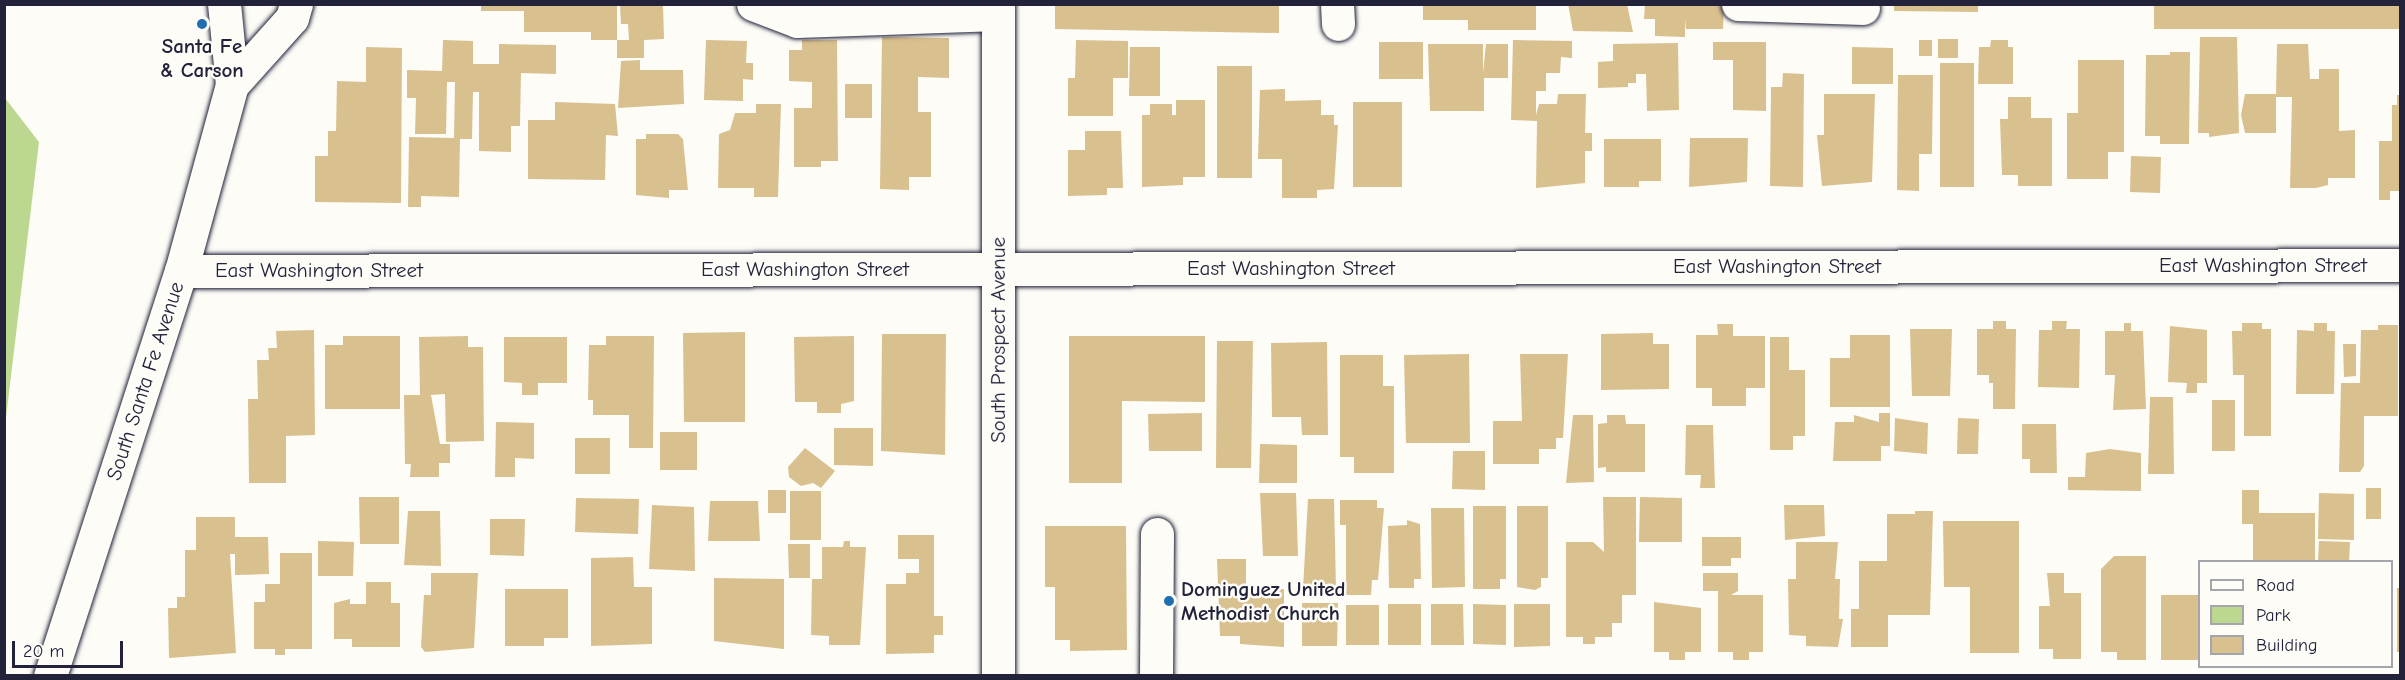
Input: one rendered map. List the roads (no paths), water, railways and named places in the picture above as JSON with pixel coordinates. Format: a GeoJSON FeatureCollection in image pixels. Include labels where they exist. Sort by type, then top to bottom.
{"type":"FeatureCollection","features":[{"type":"Feature","properties":{"kind":"street","name":"South Santa Fe Avenue"},"geometry":{"type":"LineString","coordinates":[[50,675],[181,271],[232,85],[224,4]]}},
{"type":"Feature","properties":{"kind":"street","name":"South Santa Fe Avenue"},"geometry":{"type":"LineString","coordinates":[[232,85],[292,18],[296,4]]}},
{"type":"Feature","properties":{"kind":"street"},"geometry":{"type":"LineString","coordinates":[[753,4],[797,21],[839,12],[998,9]]}},
{"type":"Feature","properties":{"kind":"street"},"geometry":{"type":"LineString","coordinates":[[1738,4],[1863,8]]}},
{"type":"Feature","properties":{"kind":"street","name":"South Prospect Avenue"},"geometry":{"type":"LineString","coordinates":[[998,9],[998,675]]}},
{"type":"Feature","properties":{"kind":"street","name":"East Washington Street"},"geometry":{"type":"LineString","coordinates":[[181,271],[2400,265]]}},
{"type":"Feature","properties":{"kind":"street"},"geometry":{"type":"LineString","coordinates":[[1156,675],[1157,534]]}},
{"type":"Feature","properties":{"kind":"place","name":"Santa Fe & Carson"},"geometry":{"type":"Point","coordinates":[202,24]}},
{"type":"Feature","properties":{"kind":"place","name":"Dominguez United Methodist Church"},"geometry":{"type":"Point","coordinates":[1169,601]}}]}
